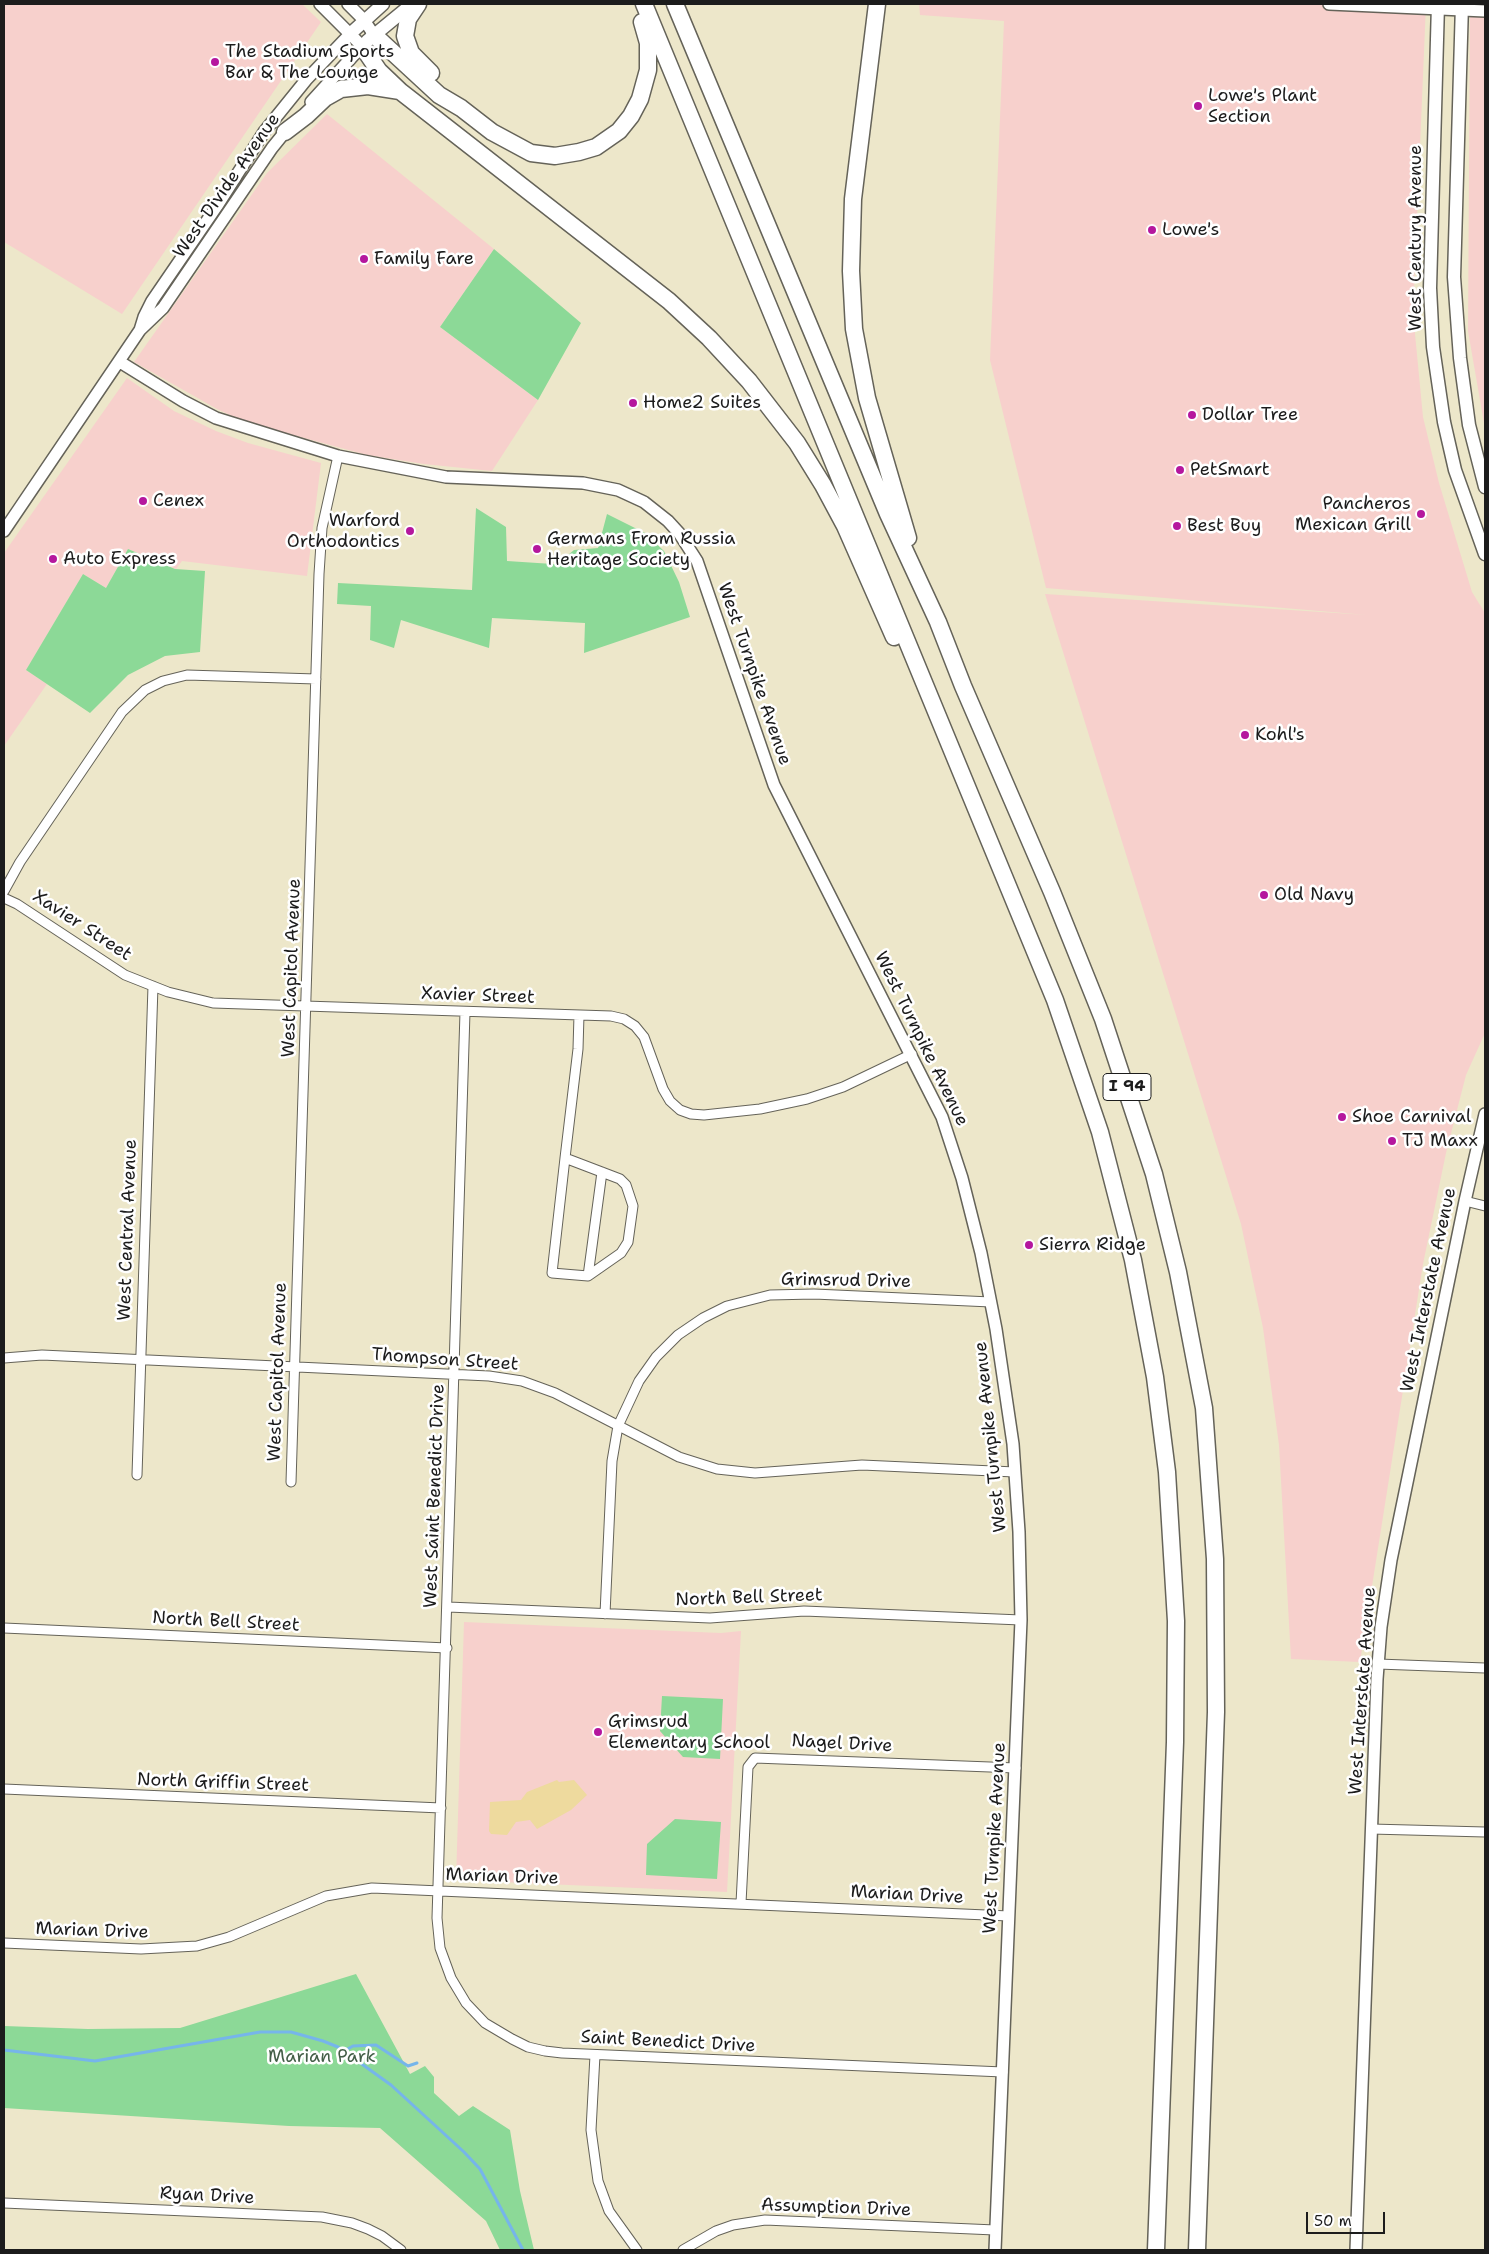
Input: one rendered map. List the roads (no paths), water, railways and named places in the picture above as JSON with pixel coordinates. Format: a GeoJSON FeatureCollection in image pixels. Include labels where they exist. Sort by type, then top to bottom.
{"type":"FeatureCollection","features":[{"type":"Feature","properties":{"kind":"highway"},"geometry":{"type":"LineString","coordinates":[[418,4],[405,28],[407,45],[418,62],[450,90],[462,108]]}},
{"type":"Feature","properties":{"kind":"highway"},"geometry":{"type":"LineString","coordinates":[[374,35],[439,95],[462,108],[492,132],[531,153],[543,155],[567,154],[590,150],[604,143],[631,116],[640,99],[646,80],[648,43],[634,4]]}},
{"type":"Feature","properties":{"kind":"highway","name":"I 94"},"geometry":{"type":"LineString","coordinates":[[644,4],[1034,949],[1082,1076],[1117,1193],[1148,1335],[1167,1472],[1175,1594],[1176,1702],[1156,2250]]}},
{"type":"Feature","properties":{"kind":"highway","name":"I 94"},"geometry":{"type":"LineString","coordinates":[[675,4],[888,514],[938,622],[963,686],[1052,892],[1103,1019],[1154,1174],[1178,1272],[1204,1408],[1216,1559],[1216,1712],[1197,2250]]}},
{"type":"Feature","properties":{"kind":"highway"},"geometry":{"type":"LineString","coordinates":[[877,4],[853,199],[852,272],[854,329],[867,398],[907,535],[938,622]]}},
{"type":"Feature","properties":{"kind":"highway"},"geometry":{"type":"LineString","coordinates":[[362,46],[379,71],[400,92],[676,308],[728,358],[783,423],[810,464],[845,526],[961,791],[1034,949]]}},
{"type":"Feature","properties":{"kind":"highway"},"geometry":{"type":"LineString","coordinates":[[285,132],[325,98],[341,89],[368,86],[400,92]]}},
{"type":"Feature","properties":{"kind":"main road","name":"West Divide Avenue"},"geometry":{"type":"LineString","coordinates":[[350,34],[383,4]]}},
{"type":"Feature","properties":{"kind":"main road","name":"West Divide Avenue"},"geometry":{"type":"LineString","coordinates":[[362,46],[412,4]]}},
{"type":"Feature","properties":{"kind":"main road","name":"West Century Avenue"},"geometry":{"type":"LineString","coordinates":[[1438,6],[1430,288],[1433,347],[1441,406],[1451,453],[1466,504],[1485,554]]}},
{"type":"Feature","properties":{"kind":"main road"},"geometry":{"type":"LineString","coordinates":[[1461,7],[1454,277],[1460,358],[1469,425],[1485,487]]}},
{"type":"Feature","properties":{"kind":"street"},"geometry":{"type":"LineString","coordinates":[[320,4],[362,46]]}},
{"type":"Feature","properties":{"kind":"street"},"geometry":{"type":"LineString","coordinates":[[348,4],[364,20],[374,35]]}},
{"type":"Feature","properties":{"kind":"street"},"geometry":{"type":"LineString","coordinates":[[1329,4],[1461,7],[1485,12]]}},
{"type":"Feature","properties":{"kind":"street","name":"West Divide Avenue"},"geometry":{"type":"LineString","coordinates":[[140,330],[152,301],[222,200],[264,132],[306,80],[350,34]]}},
{"type":"Feature","properties":{"kind":"street","name":"West Divide Avenue"},"geometry":{"type":"LineString","coordinates":[[4,532],[140,330],[163,308],[272,148],[362,46]]}},
{"type":"Feature","properties":{"kind":"street","name":"West Turnpike Avenue"},"geometry":{"type":"LineString","coordinates":[[120,362],[183,401],[216,418],[338,456],[446,477],[582,483],[606,486],[644,502],[668,521],[689,547],[703,576],[774,785],[938,1108],[956,1157],[991,1302],[1005,1382],[1020,1532],[1022,1620],[994,2250]]}},
{"type":"Feature","properties":{"kind":"street","name":"West Capitol Avenue"},"geometry":{"type":"LineString","coordinates":[[291,1482],[322,528],[338,456]]}},
{"type":"Feature","properties":{"kind":"street"},"geometry":{"type":"LineString","coordinates":[[4,891],[20,862],[122,712],[145,690],[163,681],[187,674],[316,679]]}},
{"type":"Feature","properties":{"kind":"street","name":"Xavier Street"},"geometry":{"type":"LineString","coordinates":[[4,898],[17,904],[113,968],[153,986],[213,1003],[618,1017],[635,1026],[647,1044],[663,1089],[670,1101],[680,1110],[698,1115],[772,1107],[806,1099],[843,1087],[912,1054]]}},
{"type":"Feature","properties":{"kind":"street","name":"West Central Avenue"},"geometry":{"type":"LineString","coordinates":[[137,1475],[153,986]]}},
{"type":"Feature","properties":{"kind":"street","name":"West Saint Benedict Drive"},"geometry":{"type":"LineString","coordinates":[[438,1890],[447,1648],[465,1012]]}},
{"type":"Feature","properties":{"kind":"street"},"geometry":{"type":"LineString","coordinates":[[565,1158],[620,1178],[626,1185],[633,1206],[628,1242],[622,1253],[588,1276],[552,1273],[565,1158],[578,1049],[579,1015]]}},
{"type":"Feature","properties":{"kind":"street","name":"West Interstate Avenue"},"geometry":{"type":"LineString","coordinates":[[1356,2250],[1378,1664],[1391,1560],[1465,1201],[1485,1114]]}},
{"type":"Feature","properties":{"kind":"street"},"geometry":{"type":"LineString","coordinates":[[588,1276],[602,1172]]}},
{"type":"Feature","properties":{"kind":"street"},"geometry":{"type":"LineString","coordinates":[[1465,1201],[1485,1206]]}},
{"type":"Feature","properties":{"kind":"street","name":"Grimsrud Drive"},"geometry":{"type":"LineString","coordinates":[[605,1614],[612,1461],[618,1426],[639,1381],[667,1345],[703,1318],[740,1302],[770,1295],[799,1293],[991,1302]]}},
{"type":"Feature","properties":{"kind":"street","name":"Thompson Street"},"geometry":{"type":"LineString","coordinates":[[4,1358],[42,1355],[489,1376],[522,1381],[555,1393],[679,1457],[703,1466],[731,1471],[769,1472],[862,1465],[1015,1472]]}},
{"type":"Feature","properties":{"kind":"street","name":"North Bell Street"},"geometry":{"type":"LineString","coordinates":[[448,1607],[721,1618],[814,1611],[1022,1620]]}},
{"type":"Feature","properties":{"kind":"street","name":"North Bell Street"},"geometry":{"type":"LineString","coordinates":[[4,1628],[447,1648]]}},
{"type":"Feature","properties":{"kind":"street"},"geometry":{"type":"LineString","coordinates":[[1378,1664],[1485,1668]]}},
{"type":"Feature","properties":{"kind":"street","name":"Nagel Drive"},"geometry":{"type":"LineString","coordinates":[[741,1903],[748,1767],[756,1758],[1016,1768]]}},
{"type":"Feature","properties":{"kind":"street","name":"North Griffin Street"},"geometry":{"type":"LineString","coordinates":[[4,1789],[441,1808]]}},
{"type":"Feature","properties":{"kind":"street"},"geometry":{"type":"LineString","coordinates":[[1372,1829],[1485,1832]]}},
{"type":"Feature","properties":{"kind":"street","name":"Marian Drive"},"geometry":{"type":"LineString","coordinates":[[4,1943],[141,1949],[197,1946],[229,1937],[301,1905],[342,1892],[387,1888],[1009,1916]]}},
{"type":"Feature","properties":{"kind":"street","name":"Saint Benedict Drive"},"geometry":{"type":"LineString","coordinates":[[438,1890],[438,1933],[445,1964],[458,1992],[475,2013],[497,2031],[528,2047],[562,2053],[595,2055],[1003,2072]]}},
{"type":"Feature","properties":{"kind":"street"},"geometry":{"type":"LineString","coordinates":[[595,2055],[591,2130],[598,2181],[609,2211],[637,2250]]}},
{"type":"Feature","properties":{"kind":"street","name":"Ryan Drive"},"geometry":{"type":"LineString","coordinates":[[4,2203],[322,2217],[352,2223],[368,2229],[402,2250]]}},
{"type":"Feature","properties":{"kind":"street","name":"Assumption Drive"},"geometry":{"type":"LineString","coordinates":[[683,2250],[716,2231],[733,2225],[765,2220],[995,2230]]}},
{"type":"Feature","properties":{"kind":"waterway"},"geometry":{"type":"LineString","coordinates":[[4,2050],[95,2061],[260,2032],[291,2032],[323,2041],[338,2047],[391,2085],[464,2152],[480,2169],[523,2250]]}},
{"type":"Feature","properties":{"kind":"waterway"},"geometry":{"type":"LineString","coordinates":[[344,2051],[353,2046],[376,2045],[408,2066],[417,2063]]}},
{"type":"Feature","properties":{"kind":"place","name":"The Stadium Sports Bar & The Lounge"},"geometry":{"type":"Point","coordinates":[215,62]}},
{"type":"Feature","properties":{"kind":"place","name":"Lowe's Plant Section"},"geometry":{"type":"Point","coordinates":[1198,106]}},
{"type":"Feature","properties":{"kind":"place","name":"Lowe's"},"geometry":{"type":"Point","coordinates":[1152,230]}},
{"type":"Feature","properties":{"kind":"place","name":"Family Fare"},"geometry":{"type":"Point","coordinates":[364,259]}},
{"type":"Feature","properties":{"kind":"place","name":"Home2 Suites"},"geometry":{"type":"Point","coordinates":[633,403]}},
{"type":"Feature","properties":{"kind":"place","name":"Dollar Tree"},"geometry":{"type":"Point","coordinates":[1192,415]}},
{"type":"Feature","properties":{"kind":"place","name":"PetSmart"},"geometry":{"type":"Point","coordinates":[1180,470]}},
{"type":"Feature","properties":{"kind":"place","name":"Cenex"},"geometry":{"type":"Point","coordinates":[143,501]}},
{"type":"Feature","properties":{"kind":"place","name":"Pancheros Mexican Grill"},"geometry":{"type":"Point","coordinates":[1421,514]}},
{"type":"Feature","properties":{"kind":"place","name":"Best Buy"},"geometry":{"type":"Point","coordinates":[1177,526]}},
{"type":"Feature","properties":{"kind":"place","name":"Warford Orthodontics"},"geometry":{"type":"Point","coordinates":[410,531]}},
{"type":"Feature","properties":{"kind":"place","name":"Germans From Russia Heritage Society"},"geometry":{"type":"Point","coordinates":[537,549]}},
{"type":"Feature","properties":{"kind":"place","name":"Auto Express"},"geometry":{"type":"Point","coordinates":[53,559]}},
{"type":"Feature","properties":{"kind":"place","name":"Kohl's"},"geometry":{"type":"Point","coordinates":[1245,735]}},
{"type":"Feature","properties":{"kind":"place","name":"Old Navy"},"geometry":{"type":"Point","coordinates":[1264,895]}},
{"type":"Feature","properties":{"kind":"place","name":"Shoe Carnival"},"geometry":{"type":"Point","coordinates":[1342,1117]}},
{"type":"Feature","properties":{"kind":"place","name":"TJ Maxx"},"geometry":{"type":"Point","coordinates":[1392,1141]}},
{"type":"Feature","properties":{"kind":"place","name":"Sierra Ridge"},"geometry":{"type":"Point","coordinates":[1029,1245]}},
{"type":"Feature","properties":{"kind":"place","name":"Grimsrud Elementary School"},"geometry":{"type":"Point","coordinates":[598,1732]}},
{"type":"Feature","properties":{"kind":"park label","name":"Marian Park"},"geometry":{"type":"Point","coordinates":[322,2057]}}]}
